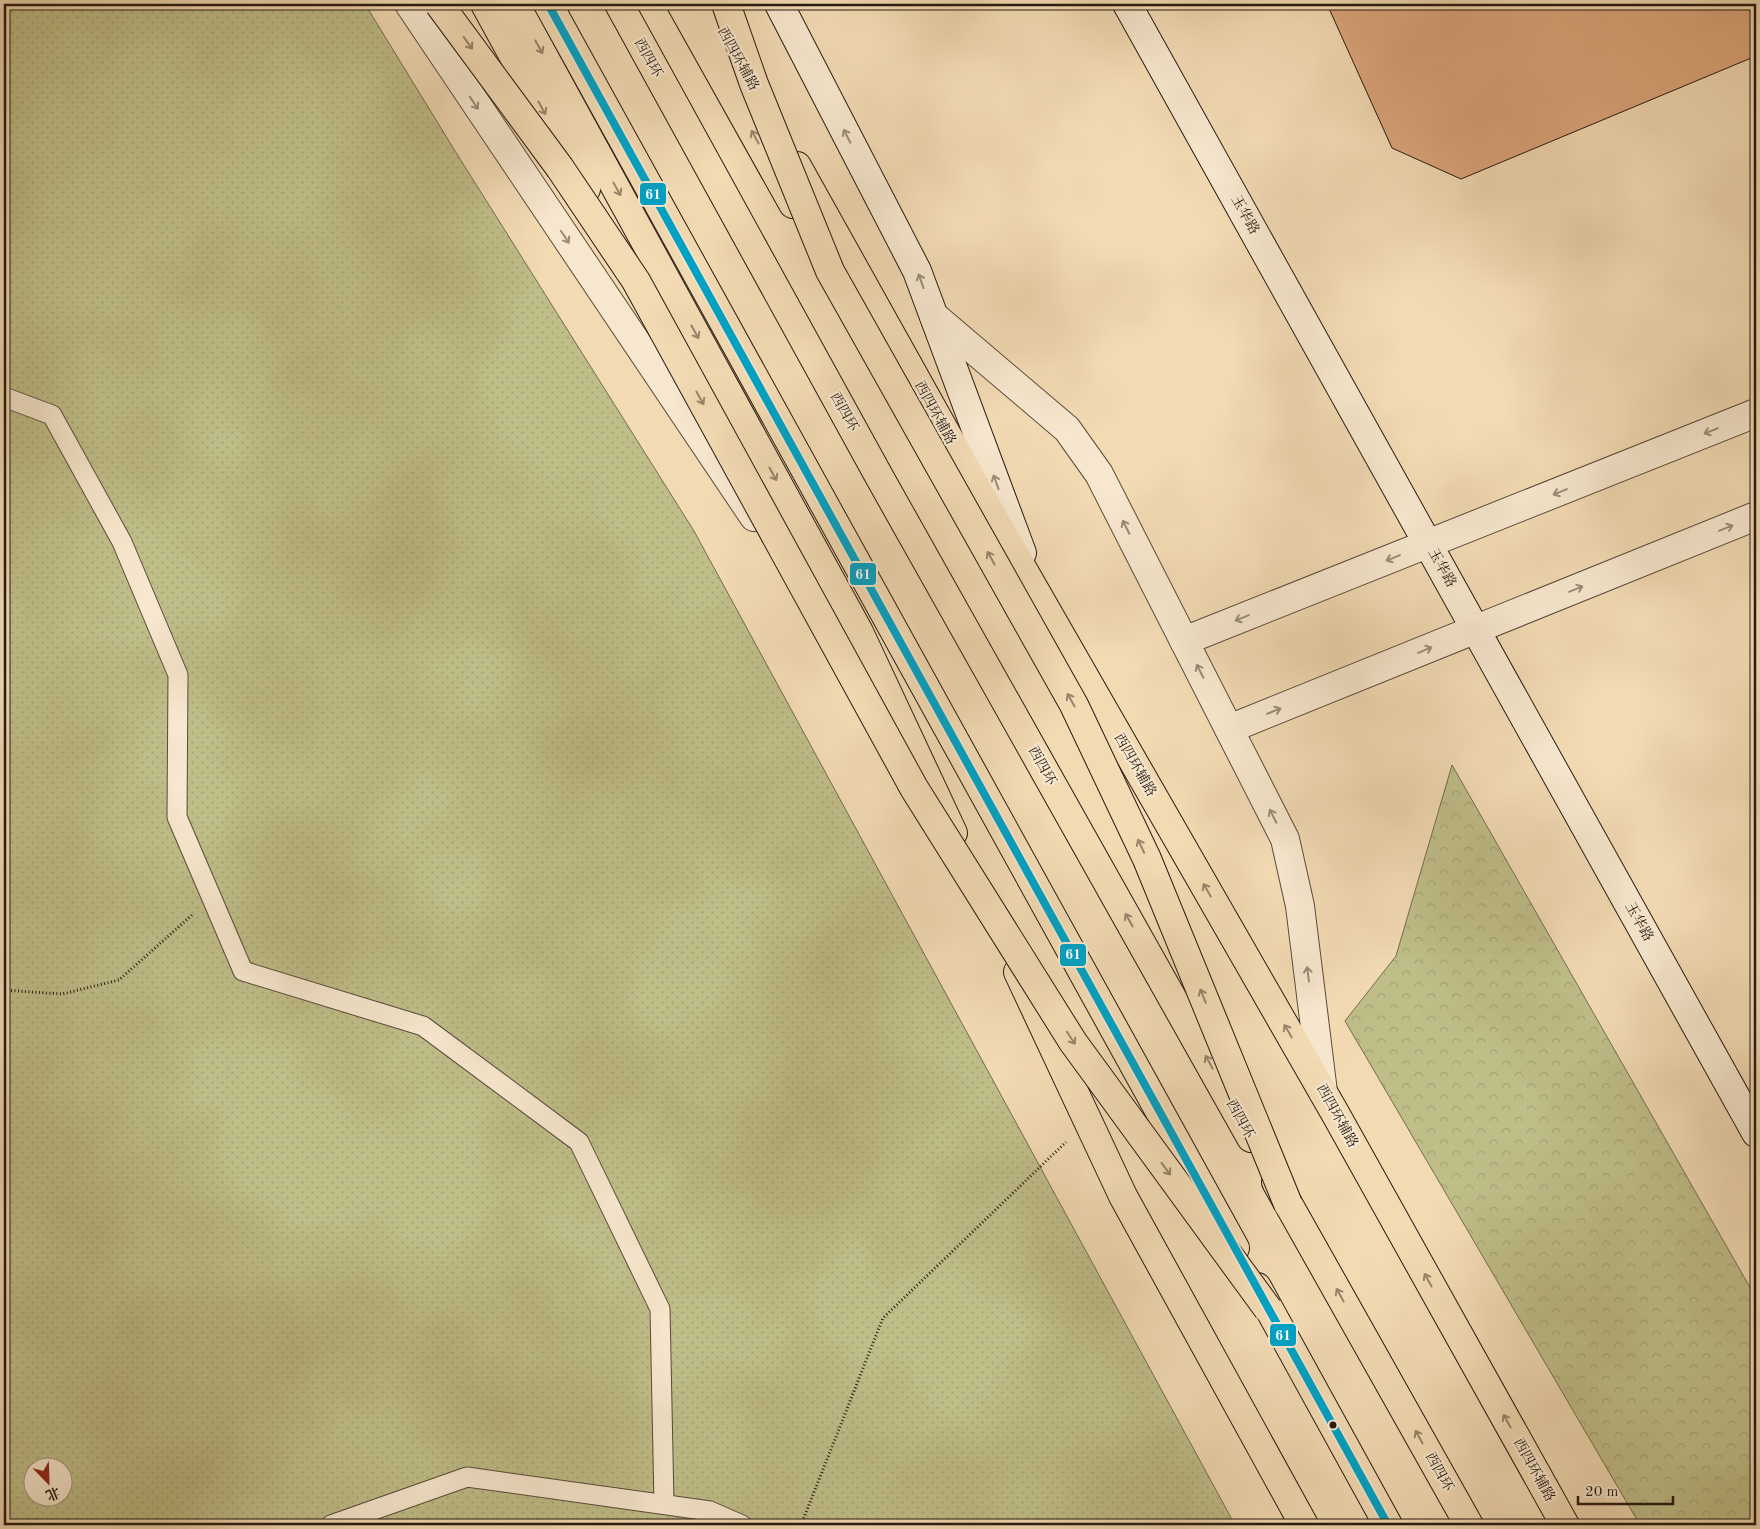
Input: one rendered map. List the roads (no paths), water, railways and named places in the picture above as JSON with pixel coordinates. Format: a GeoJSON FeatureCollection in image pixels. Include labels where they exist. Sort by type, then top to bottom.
{"type":"FeatureCollection","features":[{"type":"Feature","properties":{"kind":"main road"},"geometry":{"type":"LineString","coordinates":[[439,4],[560,168],[636,281]]}},
{"type":"Feature","properties":{"kind":"main road"},"geometry":{"type":"LineString","coordinates":[[486,4],[914,788],[1073,1042],[1268,1309]]}},
{"type":"Feature","properties":{"kind":"main road"},"geometry":{"type":"LineString","coordinates":[[515,4],[859,632],[1123,1196],[1304,1525]]}},
{"type":"Feature","properties":{"kind":"main road"},"geometry":{"type":"LineString","coordinates":[[548,4],[1388,1525]]}},
{"type":"Feature","properties":{"kind":"main road","name":"西四环"},"geometry":{"type":"LineString","coordinates":[[619,4],[880,478],[1469,1525]]}},
{"type":"Feature","properties":{"kind":"main road"},"geometry":{"type":"LineString","coordinates":[[681,4],[1074,705],[1147,859],[1288,1204]]}},
{"type":"Feature","properties":{"kind":"main road","name":"西四环辅路"},"geometry":{"type":"LineString","coordinates":[[707,4],[1037,594],[1323,1092],[1565,1525]]}},
{"type":"Feature","properties":{"kind":"main road"},"geometry":{"type":"LineString","coordinates":[[726,4],[754,84],[830,271]]}},
{"type":"Feature","properties":{"kind":"street"},"geometry":{"type":"LineString","coordinates":[[409,4],[923,769]]}},
{"type":"Feature","properties":{"kind":"street"},"geometry":{"type":"LineString","coordinates":[[779,4],[917,271],[1037,594]]}},
{"type":"Feature","properties":{"kind":"street","name":"玉华路"},"geometry":{"type":"LineString","coordinates":[[1127,4],[1756,1133]]}},
{"type":"Feature","properties":{"kind":"street"},"geometry":{"type":"LineString","coordinates":[[934,316],[1067,429],[1099,474],[1285,839],[1300,906],[1323,1092]]}},
{"type":"Feature","properties":{"kind":"street"},"geometry":{"type":"LineString","coordinates":[[1184,641],[1756,413]]}},
{"type":"Feature","properties":{"kind":"street"},"geometry":{"type":"LineString","coordinates":[[1229,729],[1756,516]]}},
{"type":"Feature","properties":{"kind":"lane"},"geometry":{"type":"LineString","coordinates":[[4,396],[52,415],[122,542],[178,675],[177,817],[243,971],[424,1026],[579,1142],[660,1309],[664,1504]]}},
{"type":"Feature","properties":{"kind":"lane"},"geometry":{"type":"LineString","coordinates":[[331,1525],[467,1477],[710,1511],[742,1525]]}}]}
